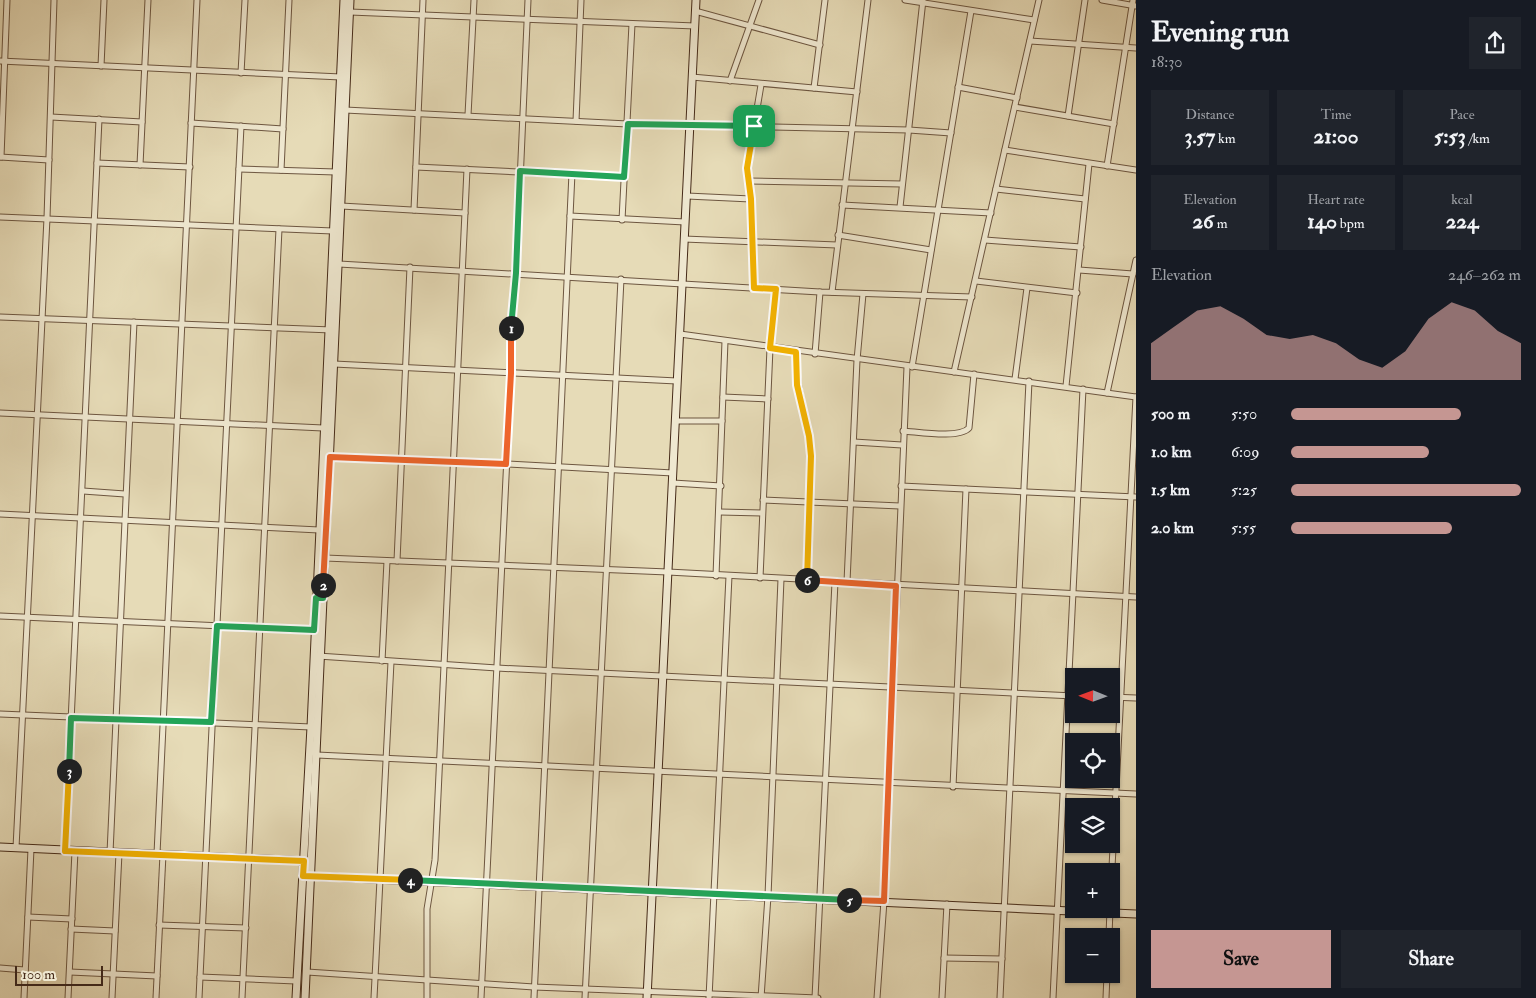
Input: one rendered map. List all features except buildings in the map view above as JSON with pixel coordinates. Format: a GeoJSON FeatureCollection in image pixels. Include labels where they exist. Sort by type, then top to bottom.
{"type":"FeatureCollection","features":[{"type":"Feature","properties":{"kind":"street"},"geometry":{"type":"LineString","coordinates":[[7,0],[2,62],[1,157],[49,160]]}},
{"type":"Feature","properties":{"kind":"street"},"geometry":{"type":"LineString","coordinates":[[16,848],[47,218],[54,0]]}},
{"type":"Feature","properties":{"kind":"street"},"geometry":{"type":"LineString","coordinates":[[101,66],[104,0]]}},
{"type":"Feature","properties":{"kind":"street"},"geometry":{"type":"LineString","coordinates":[[140,165],[148,0]]}},
{"type":"Feature","properties":{"kind":"street"},"geometry":{"type":"LineString","coordinates":[[156,998],[163,721],[197,0]]}},
{"type":"Feature","properties":{"kind":"street"},"geometry":{"type":"LineString","coordinates":[[242,73],[245,0]]}},
{"type":"Feature","properties":{"kind":"street"},"geometry":{"type":"LineString","coordinates":[[281,170],[289,0]]}},
{"type":"Feature","properties":{"kind":"street"},"geometry":{"type":"LineString","coordinates":[[308,861],[311,727],[317,656],[314,630],[325,558],[334,364],[332,330],[333,231],[344,0]]}},
{"type":"Feature","properties":{"kind":"street"},"geometry":{"type":"LineString","coordinates":[[296,998],[317,755],[319,530],[324,428],[339,264],[350,0]]}},
{"type":"Feature","properties":{"kind":"street"},"geometry":{"type":"LineString","coordinates":[[414,210],[423,0]]}},
{"type":"Feature","properties":{"kind":"street"},"geometry":{"type":"LineString","coordinates":[[468,115],[474,0]]}},
{"type":"Feature","properties":{"kind":"street"},"geometry":{"type":"LineString","coordinates":[[482,998],[511,373],[512,309],[516,273],[528,0]]}},
{"type":"Feature","properties":{"kind":"street"},"geometry":{"type":"LineString","coordinates":[[576,121],[581,0]]}},
{"type":"Feature","properties":{"kind":"street"},"geometry":{"type":"LineString","coordinates":[[647,998],[696,0]]}},
{"type":"Feature","properties":{"kind":"street"},"geometry":{"type":"LineString","coordinates":[[730,81],[759,0]]}},
{"type":"Feature","properties":{"kind":"street"},"geometry":{"type":"LineString","coordinates":[[814,88],[825,0]]}},
{"type":"Feature","properties":{"kind":"street"},"geometry":{"type":"LineString","coordinates":[[832,292],[868,0]]}},
{"type":"Feature","properties":{"kind":"street"},"geometry":{"type":"LineString","coordinates":[[905,0],[923,1],[971,11],[1034,20]]}},
{"type":"Feature","properties":{"kind":"street"},"geometry":{"type":"LineString","coordinates":[[954,372],[1039,0]]}},
{"type":"Feature","properties":{"kind":"street"},"geometry":{"type":"LineString","coordinates":[[1068,116],[1086,0]]}},
{"type":"Feature","properties":{"kind":"street"},"geometry":{"type":"LineString","coordinates":[[1102,0],[1134,4],[1107,166]]}},
{"type":"Feature","properties":{"kind":"street"},"geometry":{"type":"LineString","coordinates":[[900,207],[923,1]]}},
{"type":"Feature","properties":{"kind":"street"},"geometry":{"type":"LineString","coordinates":[[877,998],[884,901],[902,445],[909,367],[923,296],[971,11]]}},
{"type":"Feature","properties":{"kind":"street"},"geometry":{"type":"LineString","coordinates":[[350,12],[695,26]]}},
{"type":"Feature","properties":{"kind":"street"},"geometry":{"type":"LineString","coordinates":[[695,12],[820,45]]}},
{"type":"Feature","properties":{"kind":"street"},"geometry":{"type":"LineString","coordinates":[[622,220],[632,24]]}},
{"type":"Feature","properties":{"kind":"street"},"geometry":{"type":"LineString","coordinates":[[1030,40],[1136,48]]}},
{"type":"Feature","properties":{"kind":"street"},"geometry":{"type":"LineString","coordinates":[[2,62],[341,77]]}},
{"type":"Feature","properties":{"kind":"street"},"geometry":{"type":"LineString","coordinates":[[692,77],[762,85],[857,92]]}},
{"type":"Feature","properties":{"kind":"street"},"geometry":{"type":"LineString","coordinates":[[754,288],[751,199],[747,159],[762,85]]}},
{"type":"Feature","properties":{"kind":"street"},"geometry":{"type":"LineString","coordinates":[[958,87],[1017,98]]}},
{"type":"Feature","properties":{"kind":"street"},"geometry":{"type":"LineString","coordinates":[[1016,107],[1114,124]]}},
{"type":"Feature","properties":{"kind":"street"},"geometry":{"type":"LineString","coordinates":[[345,110],[417,112],[628,124],[909,130],[951,133]]}},
{"type":"Feature","properties":{"kind":"street"},"geometry":{"type":"LineString","coordinates":[[51,117],[142,122]]}},
{"type":"Feature","properties":{"kind":"street"},"geometry":{"type":"LineString","coordinates":[[65,851],[99,120]]}},
{"type":"Feature","properties":{"kind":"street"},"geometry":{"type":"LineString","coordinates":[[192,123],[283,128]]}},
{"type":"Feature","properties":{"kind":"street"},"geometry":{"type":"LineString","coordinates":[[199,998],[241,126]]}},
{"type":"Feature","properties":{"kind":"street"},"geometry":{"type":"LineString","coordinates":[[1005,150],[1136,170]]}},
{"type":"Feature","properties":{"kind":"street"},"geometry":{"type":"LineString","coordinates":[[97,162],[190,167]]}},
{"type":"Feature","properties":{"kind":"street"},"geometry":{"type":"LineString","coordinates":[[1066,386],[1089,164]]}},
{"type":"Feature","properties":{"kind":"street"},"geometry":{"type":"LineString","coordinates":[[416,167],[624,177]]}},
{"type":"Feature","properties":{"kind":"street"},"geometry":{"type":"LineString","coordinates":[[239,169],[336,172]]}},
{"type":"Feature","properties":{"kind":"street"},"geometry":{"type":"LineString","coordinates":[[427,998],[427,922],[435,860],[438,760],[467,169]]}},
{"type":"Feature","properties":{"kind":"street"},"geometry":{"type":"LineString","coordinates":[[534,998],[560,467],[572,173]]}},
{"type":"Feature","properties":{"kind":"street"},"geometry":{"type":"LineString","coordinates":[[748,181],[902,184]]}},
{"type":"Feature","properties":{"kind":"street"},"geometry":{"type":"LineString","coordinates":[[996,189],[1085,199]]}},
{"type":"Feature","properties":{"kind":"street"},"geometry":{"type":"LineString","coordinates":[[687,196],[751,199]]}},
{"type":"Feature","properties":{"kind":"street"},"geometry":{"type":"LineString","coordinates":[[842,205],[991,212]]}},
{"type":"Feature","properties":{"kind":"street"},"geometry":{"type":"LineString","coordinates":[[341,206],[465,213]]}},
{"type":"Feature","properties":{"kind":"street"},"geometry":{"type":"LineString","coordinates":[[570,216],[685,222]]}},
{"type":"Feature","properties":{"kind":"street"},"geometry":{"type":"LineString","coordinates":[[0,217],[333,231]]}},
{"type":"Feature","properties":{"kind":"street"},"geometry":{"type":"LineString","coordinates":[[242,998],[251,859],[268,426],[275,329],[279,229]]}},
{"type":"Feature","properties":{"kind":"street"},"geometry":{"type":"LineString","coordinates":[[838,235],[931,250]]}},
{"type":"Feature","properties":{"kind":"street"},"geometry":{"type":"LineString","coordinates":[[684,239],[837,245]]}},
{"type":"Feature","properties":{"kind":"street"},"geometry":{"type":"LineString","coordinates":[[985,240],[1081,247]]}},
{"type":"Feature","properties":{"kind":"street"},"geometry":{"type":"LineString","coordinates":[[339,264],[820,292],[972,297]]}},
{"type":"Feature","properties":{"kind":"street"},"geometry":{"type":"LineString","coordinates":[[1107,393],[1136,264]]}},
{"type":"Feature","properties":{"kind":"street"},"geometry":{"type":"LineString","coordinates":[[397,561],[410,267]]}},
{"type":"Feature","properties":{"kind":"street"},"geometry":{"type":"LineString","coordinates":[[1079,270],[1133,274]]}},
{"type":"Feature","properties":{"kind":"street"},"geometry":{"type":"LineString","coordinates":[[585,998],[592,889],[605,570],[621,279]]}},
{"type":"Feature","properties":{"kind":"street"},"geometry":{"type":"LineString","coordinates":[[976,281],[1077,293]]}},
{"type":"Feature","properties":{"kind":"street"},"geometry":{"type":"LineString","coordinates":[[1016,380],[1027,288]]}},
{"type":"Feature","properties":{"kind":"street"},"geometry":{"type":"LineString","coordinates":[[760,578],[770,348],[776,289]]}},
{"type":"Feature","properties":{"kind":"street"},"geometry":{"type":"LineString","coordinates":[[815,354],[820,292]]}},
{"type":"Feature","properties":{"kind":"street"},"geometry":{"type":"LineString","coordinates":[[847,582],[857,360],[863,294]]}},
{"type":"Feature","properties":{"kind":"street"},"geometry":{"type":"LineString","coordinates":[[0,317],[332,330]]}},
{"type":"Feature","properties":{"kind":"street"},"geometry":{"type":"LineString","coordinates":[[110,853],[134,322]]}},
{"type":"Feature","properties":{"kind":"street"},"geometry":{"type":"LineString","coordinates":[[680,334],[796,352],[1029,381],[1136,397],[1133,497],[1112,863]]}},
{"type":"Feature","properties":{"kind":"street"},"geometry":{"type":"LineString","coordinates":[[716,576],[721,486],[725,341]]}},
{"type":"Feature","properties":{"kind":"street"},"geometry":{"type":"LineString","coordinates":[[796,352],[797,385],[810,446],[806,580]]}},
{"type":"Feature","properties":{"kind":"street"},"geometry":{"type":"LineString","coordinates":[[334,364],[677,382]]}},
{"type":"Feature","properties":{"kind":"street"},"geometry":{"type":"LineString","coordinates":[[903,432],[958,434],[967,430],[969,428],[974,374]]}},
{"type":"Feature","properties":{"kind":"street"},"geometry":{"type":"LineString","coordinates":[[1000,998],[1029,381]]}},
{"type":"Feature","properties":{"kind":"street"},"geometry":{"type":"LineString","coordinates":[[1068,668],[1083,389]]}},
{"type":"Feature","properties":{"kind":"street"},"geometry":{"type":"LineString","coordinates":[[723,397],[768,399]]}},
{"type":"Feature","properties":{"kind":"street"},"geometry":{"type":"LineString","coordinates":[[0,414],[324,428]]}},
{"type":"Feature","properties":{"kind":"street"},"geometry":{"type":"LineString","coordinates":[[675,421],[722,421]]}},
{"type":"Feature","properties":{"kind":"street"},"geometry":{"type":"LineString","coordinates":[[854,442],[902,445]]}},
{"type":"Feature","properties":{"kind":"street"},"geometry":{"type":"LineString","coordinates":[[330,457],[454,461],[673,473]]}},
{"type":"Feature","properties":{"kind":"street"},"geometry":{"type":"LineString","coordinates":[[673,483],[721,486]]}},
{"type":"Feature","properties":{"kind":"street"},"geometry":{"type":"LineString","coordinates":[[901,486],[1024,490],[1133,497]]}},
{"type":"Feature","properties":{"kind":"street"},"geometry":{"type":"LineString","coordinates":[[953,787],[966,489]]}},
{"type":"Feature","properties":{"kind":"street"},"geometry":{"type":"LineString","coordinates":[[83,491],[125,494]]}},
{"type":"Feature","properties":{"kind":"street"},"geometry":{"type":"LineString","coordinates":[[763,500],[900,506]]}},
{"type":"Feature","properties":{"kind":"street"},"geometry":{"type":"LineString","coordinates":[[720,512],[762,513]]}},
{"type":"Feature","properties":{"kind":"street"},"geometry":{"type":"LineString","coordinates":[[0,514],[319,530]]}},
{"type":"Feature","properties":{"kind":"street"},"geometry":{"type":"LineString","coordinates":[[325,558],[668,572],[1136,598]]}},
{"type":"Feature","properties":{"kind":"street"},"geometry":{"type":"LineString","coordinates":[[382,661],[387,561]]}},
{"type":"Feature","properties":{"kind":"street"},"geometry":{"type":"LineString","coordinates":[[709,996],[729,576]]}},
{"type":"Feature","properties":{"kind":"street"},"geometry":{"type":"LineString","coordinates":[[761,997],[768,896],[782,579]]}},
{"type":"Feature","properties":{"kind":"street"},"geometry":{"type":"LineString","coordinates":[[815,998],[827,780],[835,582]]}},
{"type":"Feature","properties":{"kind":"street"},"geometry":{"type":"LineString","coordinates":[[0,616],[314,630]]}},
{"type":"Feature","properties":{"kind":"street"},"geometry":{"type":"LineString","coordinates":[[317,656],[498,668],[1065,696]]}},
{"type":"Feature","properties":{"kind":"street"},"geometry":{"type":"LineString","coordinates":[[374,998],[391,662]]}},
{"type":"Feature","properties":{"kind":"street"},"geometry":{"type":"LineString","coordinates":[[1121,698],[1136,698]]}},
{"type":"Feature","properties":{"kind":"street"},"geometry":{"type":"LineString","coordinates":[[0,714],[311,727]]}},
{"type":"Feature","properties":{"kind":"street"},"geometry":{"type":"LineString","coordinates":[[1053,998],[1066,723]]}},
{"type":"Feature","properties":{"kind":"street"},"geometry":{"type":"LineString","coordinates":[[317,755],[953,787],[1136,794]]}},
{"type":"Feature","properties":{"kind":"street"},"geometry":{"type":"LineString","coordinates":[[0,847],[308,861]]}},
{"type":"Feature","properties":{"kind":"street"},"geometry":{"type":"LineString","coordinates":[[24,998],[31,849]]}},
{"type":"Feature","properties":{"kind":"street"},"geometry":{"type":"LineString","coordinates":[[68,998],[75,851]]}},
{"type":"Feature","properties":{"kind":"street"},"geometry":{"type":"LineString","coordinates":[[112,998],[119,853]]}},
{"type":"Feature","properties":{"kind":"street"},"geometry":{"type":"LineString","coordinates":[[307,876],[1065,910]]}},
{"type":"Feature","properties":{"kind":"street"},"geometry":{"type":"LineString","coordinates":[[305,998],[307,972],[307,876]]}},
{"type":"Feature","properties":{"kind":"street"},"geometry":{"type":"LineString","coordinates":[[942,998],[947,904]]}},
{"type":"Feature","properties":{"kind":"street"},"geometry":{"type":"LineString","coordinates":[[1120,912],[1136,914]]}},
{"type":"Feature","properties":{"kind":"street"},"geometry":{"type":"LineString","coordinates":[[28,917],[72,919]]}},
{"type":"Feature","properties":{"kind":"street"},"geometry":{"type":"LineString","coordinates":[[159,925],[246,928]]}},
{"type":"Feature","properties":{"kind":"street"},"geometry":{"type":"LineString","coordinates":[[71,929],[115,931]]}},
{"type":"Feature","properties":{"kind":"street"},"geometry":{"type":"LineString","coordinates":[[944,958],[1002,959]]}},
{"type":"Feature","properties":{"kind":"street"},"geometry":{"type":"LineString","coordinates":[[0,968],[25,970]]}},
{"type":"Feature","properties":{"kind":"street"},"geometry":{"type":"LineString","coordinates":[[70,972],[157,976]]}},
{"type":"Feature","properties":{"kind":"street"},"geometry":{"type":"LineString","coordinates":[[307,972],[534,987],[647,990],[709,996],[818,998]]}},
{"type":"Feature","properties":{"kind":"street"},"geometry":{"type":"LineString","coordinates":[[200,977],[296,981]]}},
{"type":"Feature","properties":{"kind":"street"},"geometry":{"type":"LineString","coordinates":[[1106,998],[1107,983]]}},
{"type":"Feature","properties":{"kind":"route"},"geometry":{"type":"LineString","coordinates":[[628,124],[754,126],[747,168],[751,199],[754,288],[776,289],[770,348],[796,352],[797,385],[809,436],[811,463],[806,580],[896,586],[884,901],[303,876],[304,861],[65,851],[71,718],[211,722],[217,626],[314,630],[316,598],[323,598],[330,457],[506,464],[511,373],[510,336],[516,273],[520,171],[624,177],[628,124]]}}]}
